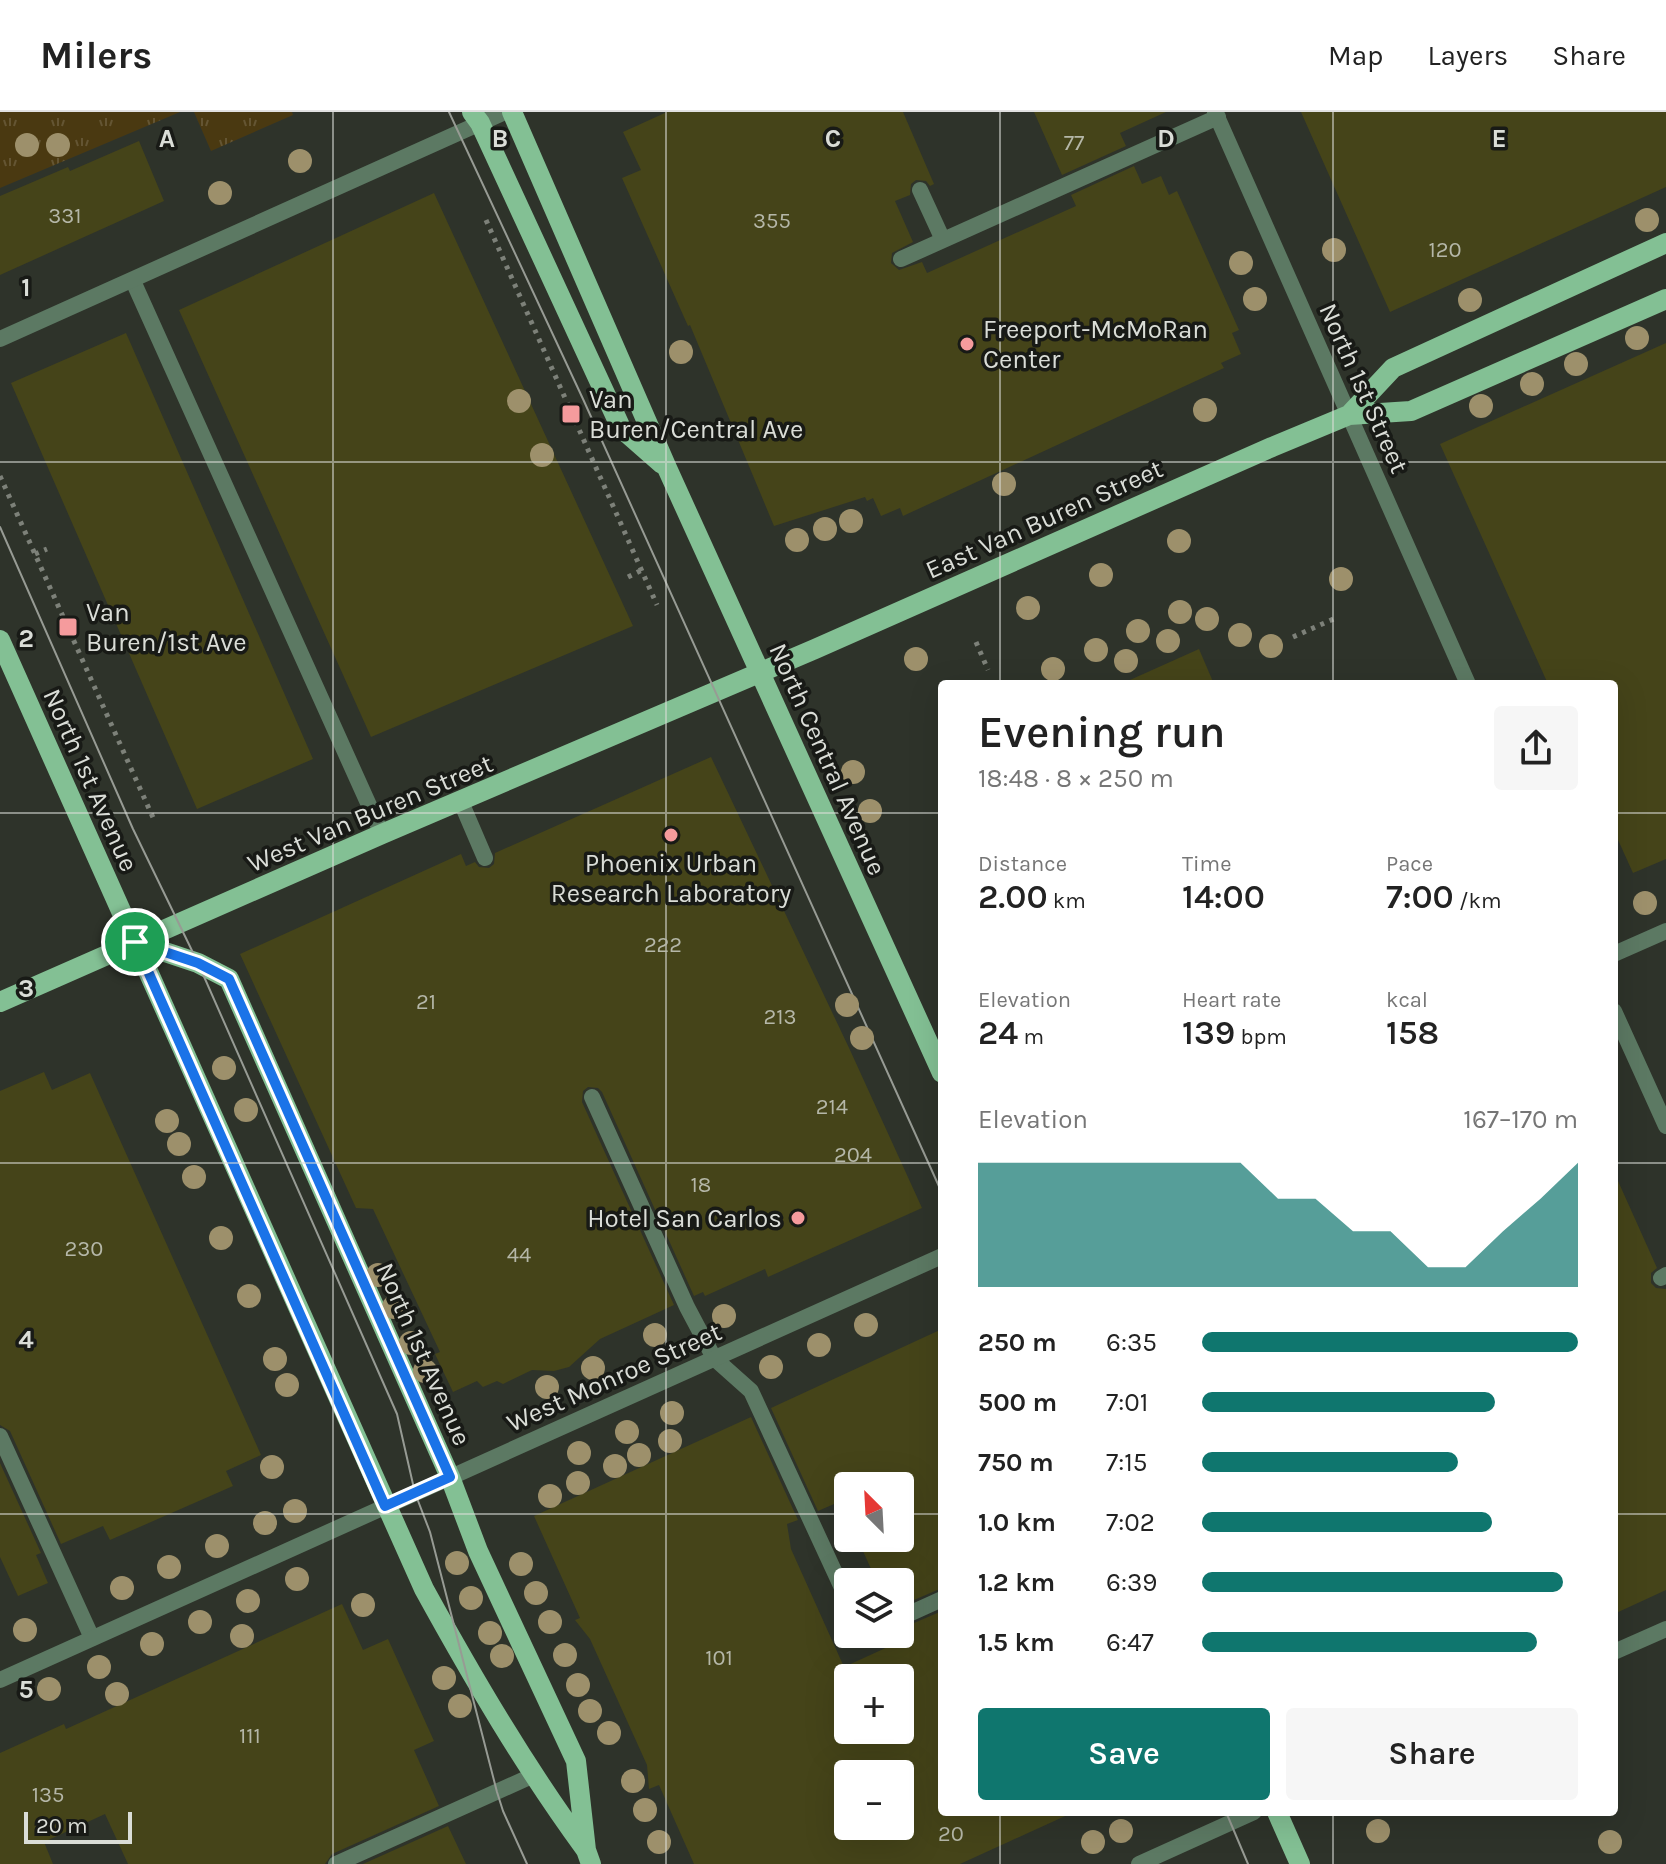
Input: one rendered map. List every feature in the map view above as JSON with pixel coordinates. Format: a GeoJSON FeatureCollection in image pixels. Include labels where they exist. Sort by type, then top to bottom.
{"type":"FeatureCollection","features":[{"type":"Feature","properties":{"kind":"main road","name":"North Central Avenue"},"geometry":{"type":"LineString","coordinates":[[512,112],[667,468],[938,1064]]}},
{"type":"Feature","properties":{"kind":"main road","name":"North Central Avenue"},"geometry":{"type":"LineString","coordinates":[[476,117],[621,428],[667,468]]}},
{"type":"Feature","properties":{"kind":"main road","name":"East Van Buren Street"},"geometry":{"type":"LineString","coordinates":[[1349,415],[1393,368],[1666,243]]}},
{"type":"Feature","properties":{"kind":"main road","name":"East Van Buren Street"},"geometry":{"type":"LineString","coordinates":[[761,672],[1349,415],[1411,411],[1666,299]]}},
{"type":"Feature","properties":{"kind":"main road","name":"North 1st Avenue"},"geometry":{"type":"LineString","coordinates":[[0,640],[424,1589],[534,1775],[588,1857]]}},
{"type":"Feature","properties":{"kind":"main road","name":"West Van Buren Street"},"geometry":{"type":"LineString","coordinates":[[0,1002],[761,672]]}},
{"type":"Feature","properties":{"kind":"main road","name":"North 1st Avenue"},"geometry":{"type":"LineString","coordinates":[[135,942],[198,963],[229,979],[450,1477],[478,1551],[576,1761],[588,1857]]}},
{"type":"Feature","properties":{"kind":"main road"},"geometry":{"type":"LineString","coordinates":[[1279,1816],[1300,1864]]}},
{"type":"Feature","properties":{"kind":"street"},"geometry":{"type":"LineString","coordinates":[[0,339],[133,281],[476,117],[505,112]]}},
{"type":"Feature","properties":{"kind":"street"},"geometry":{"type":"LineString","coordinates":[[901,259],[1216,115]]}},
{"type":"Feature","properties":{"kind":"street","name":"North 1st Street"},"geometry":{"type":"LineString","coordinates":[[1216,115],[1466,680]]}},
{"type":"Feature","properties":{"kind":"street"},"geometry":{"type":"LineString","coordinates":[[920,190],[943,240]]}},
{"type":"Feature","properties":{"kind":"street"},"geometry":{"type":"LineString","coordinates":[[133,281],[382,834]]}},
{"type":"Feature","properties":{"kind":"street"},"geometry":{"type":"LineString","coordinates":[[461,802],[485,858]]}},
{"type":"Feature","properties":{"kind":"street"},"geometry":{"type":"LineString","coordinates":[[1618,952],[1666,931]]}},
{"type":"Feature","properties":{"kind":"street"},"geometry":{"type":"LineString","coordinates":[[1618,1020],[1666,1126]]}},
{"type":"Feature","properties":{"kind":"street"},"geometry":{"type":"LineString","coordinates":[[592,1097],[687,1307],[714,1358],[751,1391],[834,1571]]}},
{"type":"Feature","properties":{"kind":"street","name":"West Monroe Street"},"geometry":{"type":"LineString","coordinates":[[0,1680],[938,1258]]}},
{"type":"Feature","properties":{"kind":"street"},"geometry":{"type":"LineString","coordinates":[[0,1436],[92,1638]]}},
{"type":"Feature","properties":{"kind":"street"},"geometry":{"type":"LineString","coordinates":[[914,1612],[938,1601]]}},
{"type":"Feature","properties":{"kind":"street"},"geometry":{"type":"LineString","coordinates":[[1618,1650],[1666,1629]]}},
{"type":"Feature","properties":{"kind":"street"},"geometry":{"type":"LineString","coordinates":[[336,1864],[534,1775]]}},
{"type":"Feature","properties":{"kind":"street"},"geometry":{"type":"LineString","coordinates":[[1139,1864],[1245,1816]]}},
{"type":"Feature","properties":{"kind":"path"},"geometry":{"type":"LineString","coordinates":[[486,220],[657,605]]}},
{"type":"Feature","properties":{"kind":"path"},"geometry":{"type":"LineString","coordinates":[[0,476],[155,822]]}},
{"type":"Feature","properties":{"kind":"path"},"geometry":{"type":"LineString","coordinates":[[35,554],[47,549]]}},
{"type":"Feature","properties":{"kind":"path"},"geometry":{"type":"LineString","coordinates":[[628,577],[642,570]]}},
{"type":"Feature","properties":{"kind":"path"},"geometry":{"type":"LineString","coordinates":[[1293,637],[1338,617]]}},
{"type":"Feature","properties":{"kind":"path"},"geometry":{"type":"LineString","coordinates":[[976,642],[988,670]]}},
{"type":"Feature","properties":{"kind":"green space"},"geometry":{"type":"Polygon","coordinates":[[[0,112],[180,112],[0,188],[0,112]]]}},
{"type":"Feature","properties":{"kind":"green space"},"geometry":{"type":"Polygon","coordinates":[[[194,112],[292,112],[293,115],[211,151],[194,112]]]}},
{"type":"Feature","properties":{"kind":"building","name":"Freeport-McMoRan Center"},"geometry":{"type":"Polygon","coordinates":[[[667,112],[903,112],[934,184],[930,186],[926,181],[916,180],[911,184],[910,195],[895,201],[913,242],[892,253],[891,263],[899,270],[922,262],[927,273],[1076,206],[1071,195],[1134,166],[1142,184],[1161,176],[1169,195],[1177,191],[1239,330],[1232,333],[1241,354],[1221,363],[1224,368],[903,516],[900,508],[881,516],[873,498],[867,501],[865,497],[774,526],[690,325],[622,178],[641,170],[623,132],[667,112]]]}},
{"type":"Feature","properties":{"kind":"building"},"geometry":{"type":"Polygon","coordinates":[[[1034,112],[1166,112],[1120,133],[1126,146],[1062,175],[1034,112]]]}},
{"type":"Feature","properties":{"kind":"building"},"geometry":{"type":"Polygon","coordinates":[[[1301,112],[1666,112],[1666,187],[1390,312],[1301,112]]]}},
{"type":"Feature","properties":{"kind":"building"},"geometry":{"type":"Polygon","coordinates":[[[139,141],[164,201],[0,275],[0,196],[68,167],[70,171],[139,141]]]}},
{"type":"Feature","properties":{"kind":"building"},"geometry":{"type":"Polygon","coordinates":[[[434,193],[633,626],[371,737],[179,310],[434,193]]]}},
{"type":"Feature","properties":{"kind":"building"},"geometry":{"type":"Polygon","coordinates":[[[126,333],[313,759],[197,809],[11,383],[126,333]]]}},
{"type":"Feature","properties":{"kind":"building"},"geometry":{"type":"Polygon","coordinates":[[[1666,343],[1666,859],[1633,873],[1618,840],[1618,680],[1546,680],[1440,444],[1666,343]]]}},
{"type":"Feature","properties":{"kind":"building"},"geometry":{"type":"Polygon","coordinates":[[[1199,649],[1212,680],[1130,680],[1199,649]]]}},
{"type":"Feature","properties":{"kind":"building"},"geometry":{"type":"Polygon","coordinates":[[[711,757],[922,1208],[768,1277],[765,1269],[705,1296],[703,1292],[694,1296],[602,1092],[598,1088],[588,1087],[583,1091],[582,1102],[674,1305],[600,1339],[569,1367],[554,1371],[532,1370],[503,1384],[497,1381],[483,1387],[477,1381],[453,1392],[435,1354],[440,1352],[373,1209],[356,1208],[240,954],[461,854],[466,866],[475,862],[479,867],[489,868],[494,864],[495,853],[711,757]]]}},
{"type":"Feature","properties":{"kind":"building"},"geometry":{"type":"Polygon","coordinates":[[[44,1072],[52,1090],[90,1073],[261,1455],[226,1471],[233,1486],[110,1540],[103,1526],[61,1544],[10,1431],[0,1425],[0,1091],[44,1072]]]}},
{"type":"Feature","properties":{"kind":"building"},"geometry":{"type":"Polygon","coordinates":[[[1618,1181],[1657,1268],[1651,1273],[1651,1283],[1656,1288],[1666,1289],[1666,1590],[1618,1612],[1618,1181]]]}},
{"type":"Feature","properties":{"kind":"building"},"geometry":{"type":"Polygon","coordinates":[[[938,1331],[938,1590],[914,1600],[914,1568],[871,1568],[863,1552],[914,1552],[914,1472],[834,1472],[834,1504],[818,1511],[771,1408],[938,1331]]]}},
{"type":"Feature","properties":{"kind":"building"},"geometry":{"type":"Polygon","coordinates":[[[751,1417],[798,1520],[787,1524],[791,1549],[843,1664],[834,1664],[834,1744],[914,1744],[914,1664],[851,1664],[886,1648],[914,1648],[914,1623],[938,1613],[938,1816],[1065,1816],[960,1864],[694,1864],[659,1785],[649,1789],[647,1765],[590,1639],[575,1620],[580,1618],[534,1516],[751,1417]]]}},
{"type":"Feature","properties":{"kind":"building"},"geometry":{"type":"Polygon","coordinates":[[[0,1463],[41,1553],[36,1555],[48,1583],[18,1596],[0,1557],[0,1463]]]}},
{"type":"Feature","properties":{"kind":"building"},"geometry":{"type":"Polygon","coordinates":[[[342,1604],[363,1650],[388,1639],[434,1741],[414,1750],[439,1806],[332,1854],[325,1864],[128,1864],[105,1814],[44,1842],[53,1864],[0,1864],[0,1753],[64,1724],[66,1729],[342,1604]]]}},
{"type":"Feature","properties":{"kind":"building"},"geometry":{"type":"Polygon","coordinates":[[[448,1826],[466,1864],[363,1864],[448,1826]]]}},
{"type":"Feature","properties":{"kind":"tram line"},"geometry":{"type":"LineString","coordinates":[[449,112],[583,399],[938,1184]]}},
{"type":"Feature","properties":{"kind":"tram line"},"geometry":{"type":"LineString","coordinates":[[0,527],[133,829],[198,963],[397,1414],[415,1493],[430,1532],[497,1792],[527,1864]]}},
{"type":"Feature","properties":{"kind":"tram line"},"geometry":{"type":"LineString","coordinates":[[1228,1816],[1248,1864]]}},
{"type":"Feature","properties":{"kind":"place","name":"Freeport-McMoRan Center"},"geometry":{"type":"Point","coordinates":[967,344]}},
{"type":"Feature","properties":{"kind":"place","name":"Van Buren/Central Ave"},"geometry":{"type":"Point","coordinates":[571,414]}},
{"type":"Feature","properties":{"kind":"place","name":"Van Buren/1st Ave"},"geometry":{"type":"Point","coordinates":[68,627]}},
{"type":"Feature","properties":{"kind":"place","name":"Phoenix Urban Research Laboratory"},"geometry":{"type":"Point","coordinates":[671,835]}},
{"type":"Feature","properties":{"kind":"place","name":"Hotel San Carlos"},"geometry":{"type":"Point","coordinates":[798,1218]}},
{"type":"Feature","properties":{"kind":"route"},"geometry":{"type":"LineString","coordinates":[[135,942],[198,963],[229,979],[450,1477],[385,1506],[135,942]]}}]}
